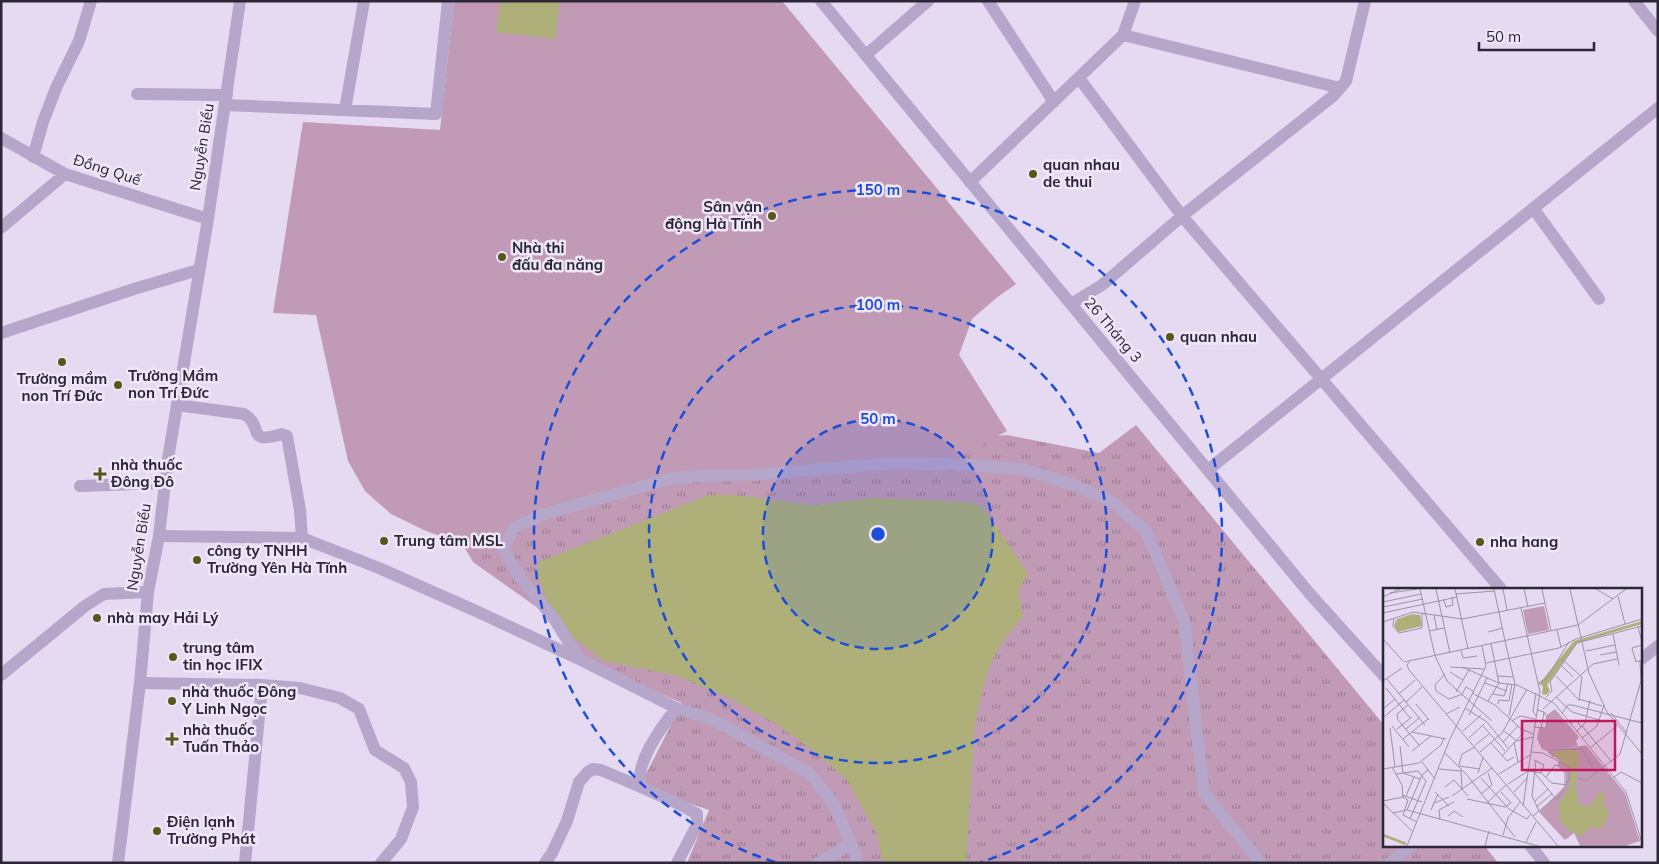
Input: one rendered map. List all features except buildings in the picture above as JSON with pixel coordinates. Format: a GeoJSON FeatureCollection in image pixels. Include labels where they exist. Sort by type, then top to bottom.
{"type":"FeatureCollection","features":[{"type":"Feature","properties":{"kind":"street"},"geometry":{"type":"LineString","coordinates":[[33,157],[43,122],[56,88],[79,41],[91,1]]}},
{"type":"Feature","properties":{"kind":"street","name":"Nguyễn Biểu"},"geometry":{"type":"LineString","coordinates":[[118,863],[140,683],[148,592],[159,536],[165,483],[198,270],[208,219],[240,1]]}},
{"type":"Feature","properties":{"kind":"street"},"geometry":{"type":"LineString","coordinates":[[345,110],[364,1]]}},
{"type":"Feature","properties":{"kind":"street"},"geometry":{"type":"LineString","coordinates":[[137,94],[345,110],[436,114],[448,1]]}},
{"type":"Feature","properties":{"kind":"street","name":"26 Tháng 3"},"geometry":{"type":"LineString","coordinates":[[820,1],[1310,594],[1383,675]]}},
{"type":"Feature","properties":{"kind":"street"},"geometry":{"type":"LineString","coordinates":[[866,55],[928,1]]}},
{"type":"Feature","properties":{"kind":"street"},"geometry":{"type":"LineString","coordinates":[[988,1],[1054,102]]}},
{"type":"Feature","properties":{"kind":"street"},"geometry":{"type":"LineString","coordinates":[[970,182],[1123,35],[1135,1]]}},
{"type":"Feature","properties":{"kind":"street"},"geometry":{"type":"LineString","coordinates":[[1071,304],[1102,285],[1182,216],[1340,88],[1346,81],[1365,1]]}},
{"type":"Feature","properties":{"kind":"street"},"geometry":{"type":"LineString","coordinates":[[1634,1],[1658,31]]}},
{"type":"Feature","properties":{"kind":"street"},"geometry":{"type":"LineString","coordinates":[[1123,35],[1340,88]]}},
{"type":"Feature","properties":{"kind":"street"},"geometry":{"type":"LineString","coordinates":[[1079,78],[1182,216],[1500,588]]}},
{"type":"Feature","properties":{"kind":"street"},"geometry":{"type":"LineString","coordinates":[[1208,470],[1658,108]]}},
{"type":"Feature","properties":{"kind":"street","name":"Đồng Quế"},"geometry":{"type":"LineString","coordinates":[[1,138],[65,174],[208,219]]}},
{"type":"Feature","properties":{"kind":"street"},"geometry":{"type":"LineString","coordinates":[[1,228],[65,174]]}},
{"type":"Feature","properties":{"kind":"street"},"geometry":{"type":"LineString","coordinates":[[1533,208],[1599,299]]}},
{"type":"Feature","properties":{"kind":"street"},"geometry":{"type":"LineString","coordinates":[[1,333],[198,270]]}},
{"type":"Feature","properties":{"kind":"street"},"geometry":{"type":"LineString","coordinates":[[177,405],[244,414],[251,418],[257,436],[271,437],[282,434],[288,436],[300,510],[302,538]]}},
{"type":"Feature","properties":{"kind":"street"},"geometry":{"type":"LineString","coordinates":[[579,659],[555,620],[519,576],[503,549],[514,528],[544,514],[669,479],[699,476],[752,475],[894,463],[1023,469],[1074,485],[1112,502],[1146,531],[1184,620],[1204,794],[1261,863]]}},
{"type":"Feature","properties":{"kind":"street"},"geometry":{"type":"LineString","coordinates":[[80,486],[165,483]]}},
{"type":"Feature","properties":{"kind":"street"},"geometry":{"type":"LineString","coordinates":[[159,536],[302,538],[379,568],[476,610],[676,708],[714,720],[809,773],[833,802],[851,844],[856,863]]}},
{"type":"Feature","properties":{"kind":"street"},"geometry":{"type":"LineString","coordinates":[[1,675],[85,606],[104,594],[148,592]]}},
{"type":"Feature","properties":{"kind":"street"},"geometry":{"type":"LineString","coordinates":[[1642,658],[1658,646]]}},
{"type":"Feature","properties":{"kind":"street"},"geometry":{"type":"LineString","coordinates":[[140,683],[262,685],[300,688],[340,698],[359,710],[375,750],[404,768],[411,782],[413,807],[401,839],[381,863]]}},
{"type":"Feature","properties":{"kind":"street"},"geometry":{"type":"LineString","coordinates":[[246,863],[262,685]]}},
{"type":"Feature","properties":{"kind":"street"},"geometry":{"type":"LineString","coordinates":[[641,787],[639,779],[640,769],[657,734],[676,708]]}},
{"type":"Feature","properties":{"kind":"street"},"geometry":{"type":"LineString","coordinates":[[545,863],[552,853],[567,821],[579,782],[593,769],[601,770],[641,787],[697,814],[697,825],[677,863]]}},
{"type":"Feature","properties":{"kind":"street"},"geometry":{"type":"LineString","coordinates":[[818,863],[851,844]]}},
{"type":"Feature","properties":{"kind":"street"},"geometry":{"type":"LineString","coordinates":[[1390,863],[1411,846]]}},
{"type":"Feature","properties":{"kind":"street"},"geometry":{"type":"LineString","coordinates":[[1531,846],[1544,863]]}},
{"type":"Feature","properties":{"kind":"green space"},"geometry":{"type":"Polygon","coordinates":[[[454,1],[782,1],[1016,284],[972,319],[959,355],[1007,431],[934,472],[826,475],[689,483],[599,504],[504,533],[497,551],[480,550],[426,531],[391,514],[365,491],[348,461],[316,315],[273,313],[303,122],[440,130],[454,1]]]}},
{"type":"Feature","properties":{"kind":"green space"},"geometry":{"type":"Polygon","coordinates":[[[1136,425],[1383,724],[1383,846],[1485,846],[1498,863],[687,863],[709,810],[640,786],[682,703],[589,663],[545,613],[473,562],[457,535],[760,456],[1007,435],[1099,453],[1136,425]]]}},
{"type":"Feature","properties":{"kind":"shaded area"},"geometry":{"type":"Polygon","coordinates":[[[500,1],[560,1],[555,39],[496,32],[500,1]]]}},
{"type":"Feature","properties":{"kind":"shaded area"},"geometry":{"type":"Polygon","coordinates":[[[709,495],[734,495],[813,505],[874,498],[971,502],[983,508],[1028,573],[1018,592],[1023,616],[994,656],[985,680],[975,721],[966,863],[883,863],[877,834],[847,780],[815,752],[778,725],[730,698],[675,675],[604,661],[570,635],[546,599],[538,575],[539,561],[709,495]]]}},
{"type":"Feature","properties":{"kind":"place","name":"quan nhau de thui"},"geometry":{"type":"Point","coordinates":[1033,174]}},
{"type":"Feature","properties":{"kind":"place","name":"Sân vận động Hà Tĩnh"},"geometry":{"type":"Point","coordinates":[772,216]}},
{"type":"Feature","properties":{"kind":"place","name":"Nhà thi đấu đa năng"},"geometry":{"type":"Point","coordinates":[502,257]}},
{"type":"Feature","properties":{"kind":"place","name":"quan nhau"},"geometry":{"type":"Point","coordinates":[1170,337]}},
{"type":"Feature","properties":{"kind":"place","name":"Trường mầm non Trí Đức"},"geometry":{"type":"Point","coordinates":[62,362]}},
{"type":"Feature","properties":{"kind":"place","name":"Trường Mầm non Trí Đức"},"geometry":{"type":"Point","coordinates":[118,385]}},
{"type":"Feature","properties":{"kind":"place","name":"nhà thuốc Đông Đô"},"geometry":{"type":"Point","coordinates":[100,474]}},
{"type":"Feature","properties":{"kind":"place","name":"Trung tâm MSL"},"geometry":{"type":"Point","coordinates":[384,541]}},
{"type":"Feature","properties":{"kind":"place","name":"nha hang"},"geometry":{"type":"Point","coordinates":[1480,542]}},
{"type":"Feature","properties":{"kind":"place","name":"công ty TNHH Trường Yên Hà Tĩnh"},"geometry":{"type":"Point","coordinates":[197,560]}},
{"type":"Feature","properties":{"kind":"place","name":"nhà may Hải Lý"},"geometry":{"type":"Point","coordinates":[97,618]}},
{"type":"Feature","properties":{"kind":"place","name":"trung tâm tin học IFIX"},"geometry":{"type":"Point","coordinates":[173,657]}},
{"type":"Feature","properties":{"kind":"place","name":"nhà thuốc Đông Y Linh Ngọc"},"geometry":{"type":"Point","coordinates":[172,701]}},
{"type":"Feature","properties":{"kind":"place","name":"nhà thuốc Tuấn Thảo"},"geometry":{"type":"Point","coordinates":[172,739]}},
{"type":"Feature","properties":{"kind":"place","name":"Điện lạnh Trường Phát"},"geometry":{"type":"Point","coordinates":[157,831]}}]}
